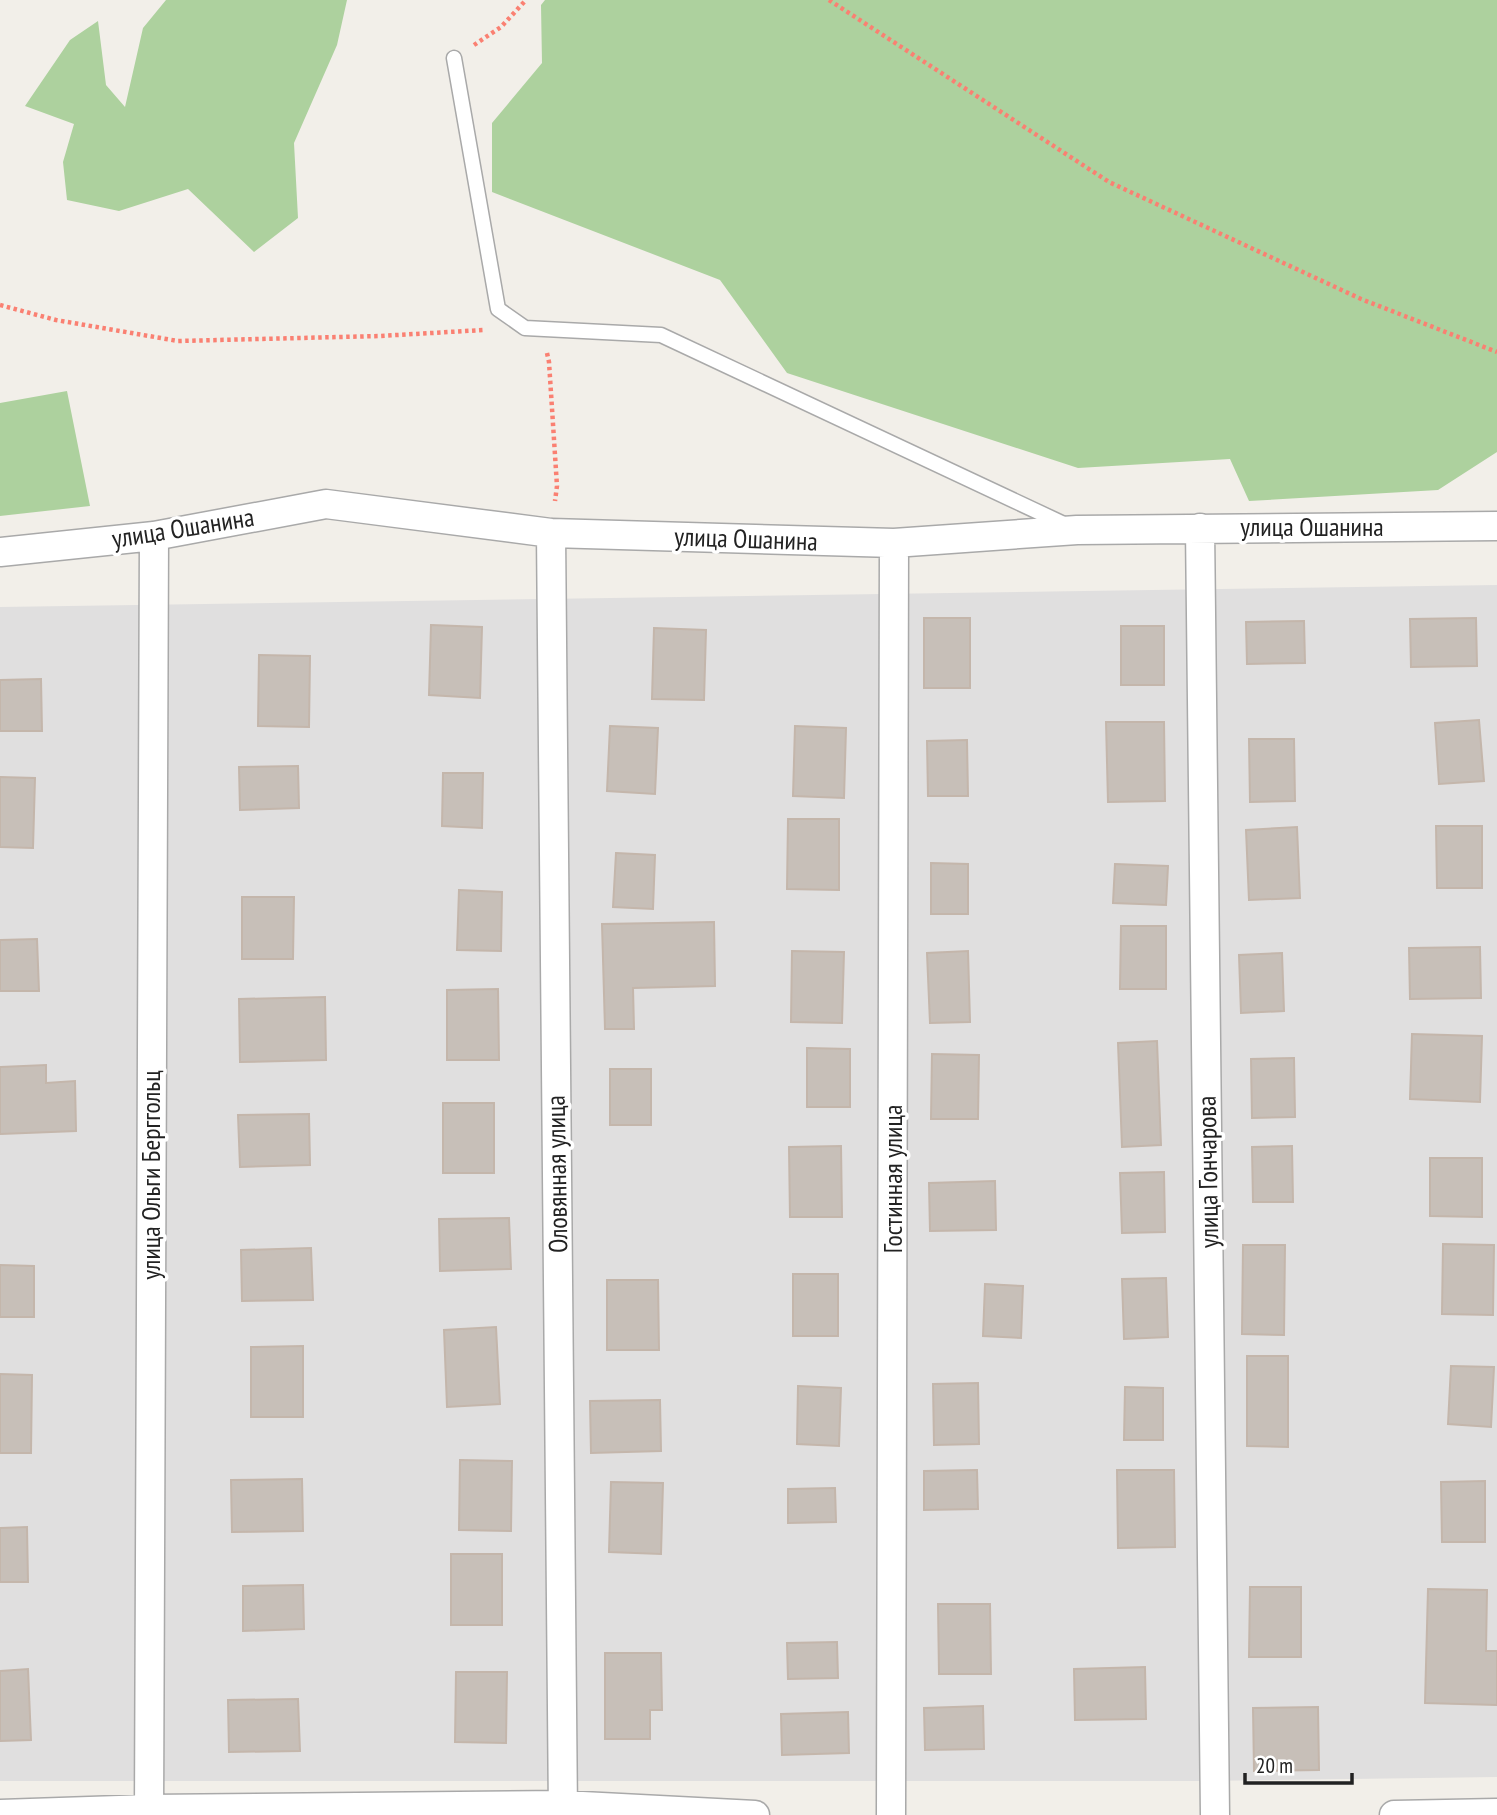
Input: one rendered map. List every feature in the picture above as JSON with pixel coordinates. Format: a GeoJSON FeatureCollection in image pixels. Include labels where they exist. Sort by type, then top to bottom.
{"type":"FeatureCollection","features":[{"type":"Feature","properties":{"kind":"street","name":"улица Ошанина"},"geometry":{"type":"LineString","coordinates":[[0,552],[154,536],[326,505],[551,533],[894,543],[1077,530],[1497,526]]}},
{"type":"Feature","properties":{"kind":"street","name":"улица Гончарова"},"geometry":{"type":"LineString","coordinates":[[1200,528],[1215,1815]]}},
{"type":"Feature","properties":{"kind":"street","name":"Оловянная улица"},"geometry":{"type":"LineString","coordinates":[[551,533],[563,1810]]}},
{"type":"Feature","properties":{"kind":"street","name":"улица Ольги Берггольц"},"geometry":{"type":"LineString","coordinates":[[149,1812],[154,536]]}},
{"type":"Feature","properties":{"kind":"street","name":"Гостинная улица"},"geometry":{"type":"LineString","coordinates":[[891,1815],[894,543]]}},
{"type":"Feature","properties":{"kind":"street"},"geometry":{"type":"LineString","coordinates":[[0,1814],[563,1810],[755,1815]]}},
{"type":"Feature","properties":{"kind":"street"},"geometry":{"type":"LineString","coordinates":[[1394,1815],[1497,1813]]}},
{"type":"Feature","properties":{"kind":"lane"},"geometry":{"type":"LineString","coordinates":[[454,58],[498,309],[526,328],[661,335],[1077,530]]}},
{"type":"Feature","properties":{"kind":"path"},"geometry":{"type":"LineString","coordinates":[[454,58],[500,27],[527,0]]}},
{"type":"Feature","properties":{"kind":"path"},"geometry":{"type":"LineString","coordinates":[[829,0],[1109,182],[1361,299],[1497,352]]}},
{"type":"Feature","properties":{"kind":"path"},"geometry":{"type":"LineString","coordinates":[[0,305],[56,320],[178,341],[380,337],[526,328],[546,350],[549,362],[557,486],[551,533]]}},
{"type":"Feature","properties":{"kind":"shaded area"},"geometry":{"type":"Polygon","coordinates":[[[1497,585],[1497,1777],[1205,1781],[0,1781],[0,607],[1497,585]]]}},
{"type":"Feature","properties":{"kind":"green space"},"geometry":{"type":"Polygon","coordinates":[[[166,0],[347,0],[337,45],[294,143],[298,218],[254,252],[188,189],[119,211],[67,200],[63,162],[74,124],[25,106],[70,40],[98,21],[106,85],[125,107],[143,28],[166,0]]]}},
{"type":"Feature","properties":{"kind":"green space"},"geometry":{"type":"Polygon","coordinates":[[[545,0],[1497,0],[1497,452],[1438,490],[1249,501],[1230,459],[1078,468],[787,373],[720,280],[492,192],[492,123],[542,63],[541,5],[545,0]]]}},
{"type":"Feature","properties":{"kind":"green space"},"geometry":{"type":"Polygon","coordinates":[[[67,391],[90,506],[0,516],[0,403],[67,391]]]}},
{"type":"Feature","properties":{"kind":"building"},"geometry":{"type":"Polygon","coordinates":[[[924,618],[970,618],[970,688],[924,688],[924,618]]]}},
{"type":"Feature","properties":{"kind":"building"},"geometry":{"type":"Polygon","coordinates":[[[1476,618],[1477,666],[1411,667],[1410,619],[1476,618]]]}},
{"type":"Feature","properties":{"kind":"building"},"geometry":{"type":"Polygon","coordinates":[[[1304,621],[1305,663],[1247,664],[1246,622],[1304,621]]]}},
{"type":"Feature","properties":{"kind":"building"},"geometry":{"type":"Polygon","coordinates":[[[431,625],[482,627],[480,698],[429,695],[431,625]]]}},
{"type":"Feature","properties":{"kind":"building"},"geometry":{"type":"Polygon","coordinates":[[[1121,626],[1164,626],[1164,685],[1121,685],[1121,626]]]}},
{"type":"Feature","properties":{"kind":"building"},"geometry":{"type":"Polygon","coordinates":[[[654,628],[706,630],[704,700],[652,699],[654,628]]]}},
{"type":"Feature","properties":{"kind":"building"},"geometry":{"type":"Polygon","coordinates":[[[259,655],[310,656],[309,727],[258,726],[259,655]]]}},
{"type":"Feature","properties":{"kind":"building"},"geometry":{"type":"Polygon","coordinates":[[[41,679],[42,731],[0,731],[0,680],[41,679]]]}},
{"type":"Feature","properties":{"kind":"building"},"geometry":{"type":"Polygon","coordinates":[[[1479,720],[1484,781],[1439,784],[1435,723],[1479,720]]]}},
{"type":"Feature","properties":{"kind":"building"},"geometry":{"type":"Polygon","coordinates":[[[1106,722],[1164,722],[1165,801],[1108,802],[1106,722]]]}},
{"type":"Feature","properties":{"kind":"building"},"geometry":{"type":"Polygon","coordinates":[[[610,726],[658,728],[655,794],[607,791],[610,726]]]}},
{"type":"Feature","properties":{"kind":"building"},"geometry":{"type":"Polygon","coordinates":[[[795,726],[846,728],[844,798],[793,796],[795,726]]]}},
{"type":"Feature","properties":{"kind":"building"},"geometry":{"type":"Polygon","coordinates":[[[1249,739],[1294,739],[1295,801],[1250,802],[1249,739]]]}},
{"type":"Feature","properties":{"kind":"building"},"geometry":{"type":"Polygon","coordinates":[[[967,740],[968,796],[928,796],[927,741],[967,740]]]}},
{"type":"Feature","properties":{"kind":"building"},"geometry":{"type":"Polygon","coordinates":[[[298,766],[299,808],[240,810],[239,767],[298,766]]]}},
{"type":"Feature","properties":{"kind":"building"},"geometry":{"type":"Polygon","coordinates":[[[443,773],[483,773],[482,828],[442,826],[443,773]]]}},
{"type":"Feature","properties":{"kind":"building"},"geometry":{"type":"Polygon","coordinates":[[[0,777],[35,778],[33,848],[0,847],[0,777]]]}},
{"type":"Feature","properties":{"kind":"building"},"geometry":{"type":"Polygon","coordinates":[[[788,819],[839,819],[839,890],[787,889],[788,819]]]}},
{"type":"Feature","properties":{"kind":"building"},"geometry":{"type":"Polygon","coordinates":[[[1436,826],[1482,826],[1482,888],[1437,888],[1436,826]]]}},
{"type":"Feature","properties":{"kind":"building"},"geometry":{"type":"Polygon","coordinates":[[[1297,827],[1300,898],[1249,900],[1246,830],[1297,827]]]}},
{"type":"Feature","properties":{"kind":"building"},"geometry":{"type":"Polygon","coordinates":[[[616,853],[655,855],[653,909],[613,907],[616,853]]]}},
{"type":"Feature","properties":{"kind":"building"},"geometry":{"type":"Polygon","coordinates":[[[931,863],[968,864],[968,914],[931,914],[931,863]]]}},
{"type":"Feature","properties":{"kind":"building"},"geometry":{"type":"Polygon","coordinates":[[[1115,864],[1168,866],[1166,905],[1113,903],[1115,864]]]}},
{"type":"Feature","properties":{"kind":"building"},"geometry":{"type":"Polygon","coordinates":[[[459,890],[502,892],[501,951],[457,950],[459,890]]]}},
{"type":"Feature","properties":{"kind":"building"},"geometry":{"type":"Polygon","coordinates":[[[242,897],[294,897],[293,959],[242,959],[242,897]]]}},
{"type":"Feature","properties":{"kind":"building"},"geometry":{"type":"Polygon","coordinates":[[[714,922],[715,986],[633,988],[634,1029],[605,1029],[602,924],[714,922]]]}},
{"type":"Feature","properties":{"kind":"building"},"geometry":{"type":"Polygon","coordinates":[[[1121,926],[1166,926],[1166,989],[1120,989],[1121,926]]]}},
{"type":"Feature","properties":{"kind":"building"},"geometry":{"type":"Polygon","coordinates":[[[37,939],[39,991],[0,991],[0,940],[37,939]]]}},
{"type":"Feature","properties":{"kind":"building"},"geometry":{"type":"Polygon","coordinates":[[[1480,947],[1481,998],[1410,999],[1409,948],[1480,947]]]}},
{"type":"Feature","properties":{"kind":"building"},"geometry":{"type":"Polygon","coordinates":[[[792,951],[844,952],[842,1023],[791,1022],[792,951]]]}},
{"type":"Feature","properties":{"kind":"building"},"geometry":{"type":"Polygon","coordinates":[[[968,951],[970,1022],[930,1023],[927,953],[968,951]]]}},
{"type":"Feature","properties":{"kind":"building"},"geometry":{"type":"Polygon","coordinates":[[[1282,953],[1284,1011],[1241,1013],[1239,955],[1282,953]]]}},
{"type":"Feature","properties":{"kind":"building"},"geometry":{"type":"Polygon","coordinates":[[[498,989],[499,1060],[447,1060],[447,990],[498,989]]]}},
{"type":"Feature","properties":{"kind":"building"},"geometry":{"type":"Polygon","coordinates":[[[325,997],[326,1060],[240,1062],[239,999],[325,997]]]}},
{"type":"Feature","properties":{"kind":"building"},"geometry":{"type":"Polygon","coordinates":[[[1412,1034],[1482,1036],[1480,1102],[1410,1099],[1412,1034]]]}},
{"type":"Feature","properties":{"kind":"building"},"geometry":{"type":"Polygon","coordinates":[[[1157,1041],[1161,1145],[1122,1147],[1118,1043],[1157,1041]]]}},
{"type":"Feature","properties":{"kind":"building"},"geometry":{"type":"Polygon","coordinates":[[[807,1048],[850,1049],[850,1107],[807,1107],[807,1048]]]}},
{"type":"Feature","properties":{"kind":"building"},"geometry":{"type":"Polygon","coordinates":[[[932,1054],[979,1055],[978,1119],[931,1119],[932,1054]]]}},
{"type":"Feature","properties":{"kind":"building"},"geometry":{"type":"Polygon","coordinates":[[[1294,1058],[1295,1117],[1252,1118],[1251,1059],[1294,1058]]]}},
{"type":"Feature","properties":{"kind":"building"},"geometry":{"type":"Polygon","coordinates":[[[46,1065],[46,1083],[75,1081],[76,1131],[0,1134],[0,1067],[46,1065]]]}},
{"type":"Feature","properties":{"kind":"building"},"geometry":{"type":"Polygon","coordinates":[[[610,1069],[651,1069],[651,1125],[610,1125],[610,1069]]]}},
{"type":"Feature","properties":{"kind":"building"},"geometry":{"type":"Polygon","coordinates":[[[443,1103],[494,1103],[494,1173],[443,1173],[443,1103]]]}},
{"type":"Feature","properties":{"kind":"building"},"geometry":{"type":"Polygon","coordinates":[[[309,1114],[310,1165],[240,1167],[238,1115],[309,1114]]]}},
{"type":"Feature","properties":{"kind":"building"},"geometry":{"type":"Polygon","coordinates":[[[841,1146],[842,1217],[790,1217],[789,1147],[841,1146]]]}},
{"type":"Feature","properties":{"kind":"building"},"geometry":{"type":"Polygon","coordinates":[[[1292,1146],[1293,1202],[1253,1202],[1252,1147],[1292,1146]]]}},
{"type":"Feature","properties":{"kind":"building"},"geometry":{"type":"Polygon","coordinates":[[[1430,1158],[1482,1158],[1482,1217],[1430,1216],[1430,1158]]]}},
{"type":"Feature","properties":{"kind":"building"},"geometry":{"type":"Polygon","coordinates":[[[1164,1172],[1165,1232],[1122,1233],[1120,1173],[1164,1172]]]}},
{"type":"Feature","properties":{"kind":"building"},"geometry":{"type":"Polygon","coordinates":[[[995,1181],[996,1230],[930,1231],[929,1183],[995,1181]]]}},
{"type":"Feature","properties":{"kind":"building"},"geometry":{"type":"Polygon","coordinates":[[[509,1218],[511,1269],[440,1271],[439,1219],[509,1218]]]}},
{"type":"Feature","properties":{"kind":"building"},"geometry":{"type":"Polygon","coordinates":[[[1443,1244],[1494,1245],[1493,1315],[1442,1314],[1443,1244]]]}},
{"type":"Feature","properties":{"kind":"building"},"geometry":{"type":"Polygon","coordinates":[[[1243,1245],[1285,1245],[1284,1335],[1242,1334],[1243,1245]]]}},
{"type":"Feature","properties":{"kind":"building"},"geometry":{"type":"Polygon","coordinates":[[[311,1248],[313,1300],[242,1301],[241,1250],[311,1248]]]}},
{"type":"Feature","properties":{"kind":"building"},"geometry":{"type":"Polygon","coordinates":[[[0,1265],[34,1266],[34,1317],[0,1317],[0,1265]]]}},
{"type":"Feature","properties":{"kind":"building"},"geometry":{"type":"Polygon","coordinates":[[[793,1274],[838,1274],[838,1336],[793,1336],[793,1274]]]}},
{"type":"Feature","properties":{"kind":"building"},"geometry":{"type":"Polygon","coordinates":[[[1166,1278],[1168,1337],[1124,1339],[1122,1279],[1166,1278]]]}},
{"type":"Feature","properties":{"kind":"building"},"geometry":{"type":"Polygon","coordinates":[[[607,1280],[658,1280],[659,1350],[607,1350],[607,1280]]]}},
{"type":"Feature","properties":{"kind":"building"},"geometry":{"type":"Polygon","coordinates":[[[985,1284],[1023,1286],[1021,1338],[983,1336],[985,1284]]]}},
{"type":"Feature","properties":{"kind":"building"},"geometry":{"type":"Polygon","coordinates":[[[496,1327],[500,1404],[447,1407],[444,1330],[496,1327]]]}},
{"type":"Feature","properties":{"kind":"building"},"geometry":{"type":"Polygon","coordinates":[[[303,1346],[303,1417],[251,1417],[251,1347],[303,1346]]]}},
{"type":"Feature","properties":{"kind":"building"},"geometry":{"type":"Polygon","coordinates":[[[1247,1356],[1288,1356],[1288,1447],[1247,1446],[1247,1356]]]}},
{"type":"Feature","properties":{"kind":"building"},"geometry":{"type":"Polygon","coordinates":[[[1451,1366],[1494,1367],[1491,1427],[1448,1424],[1451,1366]]]}},
{"type":"Feature","properties":{"kind":"building"},"geometry":{"type":"Polygon","coordinates":[[[0,1374],[32,1375],[31,1453],[0,1453],[0,1374]]]}},
{"type":"Feature","properties":{"kind":"building"},"geometry":{"type":"Polygon","coordinates":[[[978,1383],[979,1444],[934,1445],[933,1384],[978,1383]]]}},
{"type":"Feature","properties":{"kind":"building"},"geometry":{"type":"Polygon","coordinates":[[[798,1386],[841,1388],[839,1446],[797,1444],[798,1386]]]}},
{"type":"Feature","properties":{"kind":"building"},"geometry":{"type":"Polygon","coordinates":[[[1125,1387],[1163,1388],[1163,1440],[1124,1440],[1125,1387]]]}},
{"type":"Feature","properties":{"kind":"building"},"geometry":{"type":"Polygon","coordinates":[[[660,1400],[661,1451],[591,1453],[590,1401],[660,1400]]]}},
{"type":"Feature","properties":{"kind":"building"},"geometry":{"type":"Polygon","coordinates":[[[460,1460],[512,1461],[511,1531],[459,1530],[460,1460]]]}},
{"type":"Feature","properties":{"kind":"building"},"geometry":{"type":"Polygon","coordinates":[[[977,1470],[978,1509],[924,1510],[924,1471],[977,1470]]]}},
{"type":"Feature","properties":{"kind":"building"},"geometry":{"type":"Polygon","coordinates":[[[1117,1470],[1174,1470],[1175,1547],[1118,1548],[1117,1470]]]}},
{"type":"Feature","properties":{"kind":"building"},"geometry":{"type":"Polygon","coordinates":[[[302,1479],[303,1531],[232,1532],[231,1480],[302,1479]]]}},
{"type":"Feature","properties":{"kind":"building"},"geometry":{"type":"Polygon","coordinates":[[[1485,1481],[1485,1542],[1442,1542],[1441,1482],[1485,1481]]]}},
{"type":"Feature","properties":{"kind":"building"},"geometry":{"type":"Polygon","coordinates":[[[611,1482],[663,1483],[661,1554],[609,1552],[611,1482]]]}},
{"type":"Feature","properties":{"kind":"building"},"geometry":{"type":"Polygon","coordinates":[[[835,1488],[836,1522],[788,1523],[788,1489],[835,1488]]]}},
{"type":"Feature","properties":{"kind":"building"},"geometry":{"type":"Polygon","coordinates":[[[27,1527],[28,1582],[0,1582],[0,1528],[27,1527]]]}},
{"type":"Feature","properties":{"kind":"building"},"geometry":{"type":"Polygon","coordinates":[[[451,1554],[502,1554],[502,1625],[451,1625],[451,1554]]]}},
{"type":"Feature","properties":{"kind":"building"},"geometry":{"type":"Polygon","coordinates":[[[303,1585],[304,1629],[243,1631],[243,1586],[303,1585]]]}},
{"type":"Feature","properties":{"kind":"building"},"geometry":{"type":"Polygon","coordinates":[[[1250,1587],[1301,1587],[1301,1657],[1249,1657],[1250,1587]]]}},
{"type":"Feature","properties":{"kind":"building"},"geometry":{"type":"Polygon","coordinates":[[[1428,1589],[1487,1590],[1486,1651],[1497,1651],[1497,1705],[1425,1703],[1428,1589]]]}},
{"type":"Feature","properties":{"kind":"building"},"geometry":{"type":"Polygon","coordinates":[[[938,1604],[990,1604],[991,1674],[939,1674],[938,1604]]]}},
{"type":"Feature","properties":{"kind":"building"},"geometry":{"type":"Polygon","coordinates":[[[837,1642],[838,1678],[788,1679],[787,1643],[837,1642]]]}},
{"type":"Feature","properties":{"kind":"building"},"geometry":{"type":"Polygon","coordinates":[[[605,1653],[661,1653],[662,1710],[650,1710],[650,1739],[605,1739],[605,1653]]]}},
{"type":"Feature","properties":{"kind":"building"},"geometry":{"type":"Polygon","coordinates":[[[1145,1667],[1146,1719],[1075,1720],[1074,1669],[1145,1667]]]}},
{"type":"Feature","properties":{"kind":"building"},"geometry":{"type":"Polygon","coordinates":[[[28,1669],[31,1740],[0,1741],[0,1671],[28,1669]]]}},
{"type":"Feature","properties":{"kind":"building"},"geometry":{"type":"Polygon","coordinates":[[[456,1672],[507,1672],[506,1743],[455,1742],[456,1672]]]}},
{"type":"Feature","properties":{"kind":"building"},"geometry":{"type":"Polygon","coordinates":[[[298,1699],[300,1751],[229,1752],[228,1700],[298,1699]]]}},
{"type":"Feature","properties":{"kind":"building"},"geometry":{"type":"Polygon","coordinates":[[[983,1706],[984,1749],[925,1750],[924,1708],[983,1706]]]}},
{"type":"Feature","properties":{"kind":"building"},"geometry":{"type":"Polygon","coordinates":[[[1318,1707],[1319,1770],[1254,1771],[1253,1708],[1318,1707]]]}},
{"type":"Feature","properties":{"kind":"building"},"geometry":{"type":"Polygon","coordinates":[[[848,1712],[849,1753],[782,1755],[781,1714],[848,1712]]]}}]}
